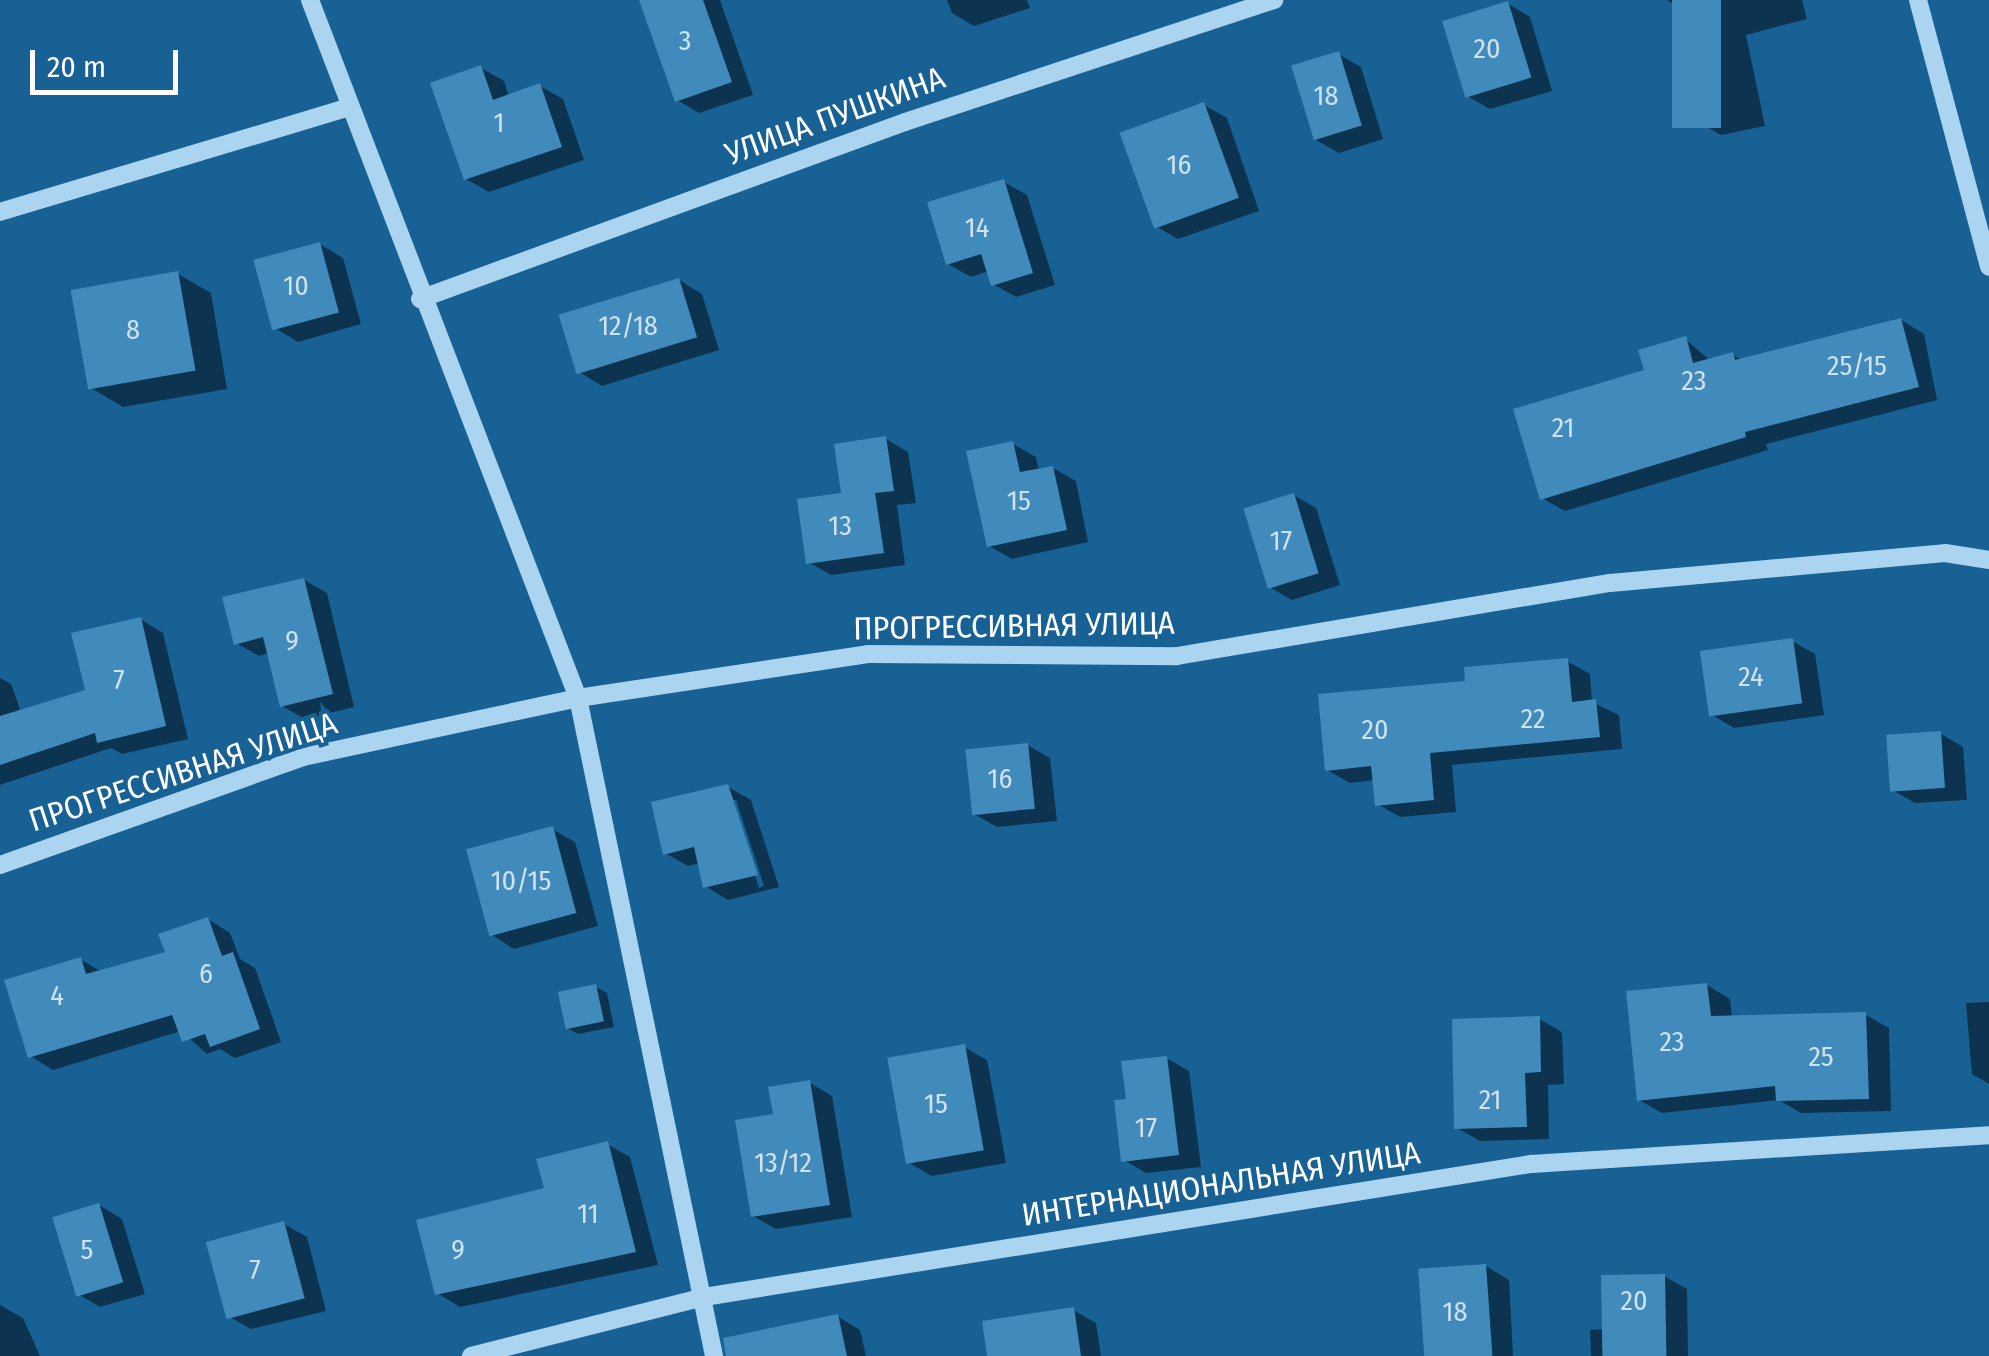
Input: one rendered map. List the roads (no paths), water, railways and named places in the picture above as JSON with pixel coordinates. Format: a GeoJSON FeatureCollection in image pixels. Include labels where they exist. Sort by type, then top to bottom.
{"type":"FeatureCollection","features":[{"type":"Feature","properties":{"kind":"street"},"geometry":{"type":"LineString","coordinates":[[310,0],[420,299],[578,698],[714,1356]]}},
{"type":"Feature","properties":{"kind":"street","name":"УЛИЦА ПУШКИНА"},"geometry":{"type":"LineString","coordinates":[[420,299],[905,122],[1274,0]]}},
{"type":"Feature","properties":{"kind":"street"},"geometry":{"type":"LineString","coordinates":[[1918,0],[1989,267]]}},
{"type":"Feature","properties":{"kind":"street"},"geometry":{"type":"LineString","coordinates":[[0,212],[347,108]]}},
{"type":"Feature","properties":{"kind":"street","name":"ПРОГРЕССИВНАЯ УЛИЦА"},"geometry":{"type":"LineString","coordinates":[[0,865],[304,757],[578,698],[868,654],[1178,656],[1610,583],[1945,553],[1989,560]]}},
{"type":"Feature","properties":{"kind":"street","name":"ИНТЕРНАЦИОНАЛЬНАЯ УЛИЦА"},"geometry":{"type":"LineString","coordinates":[[472,1356],[704,1298],[1531,1164],[1989,1135]]}}]}
